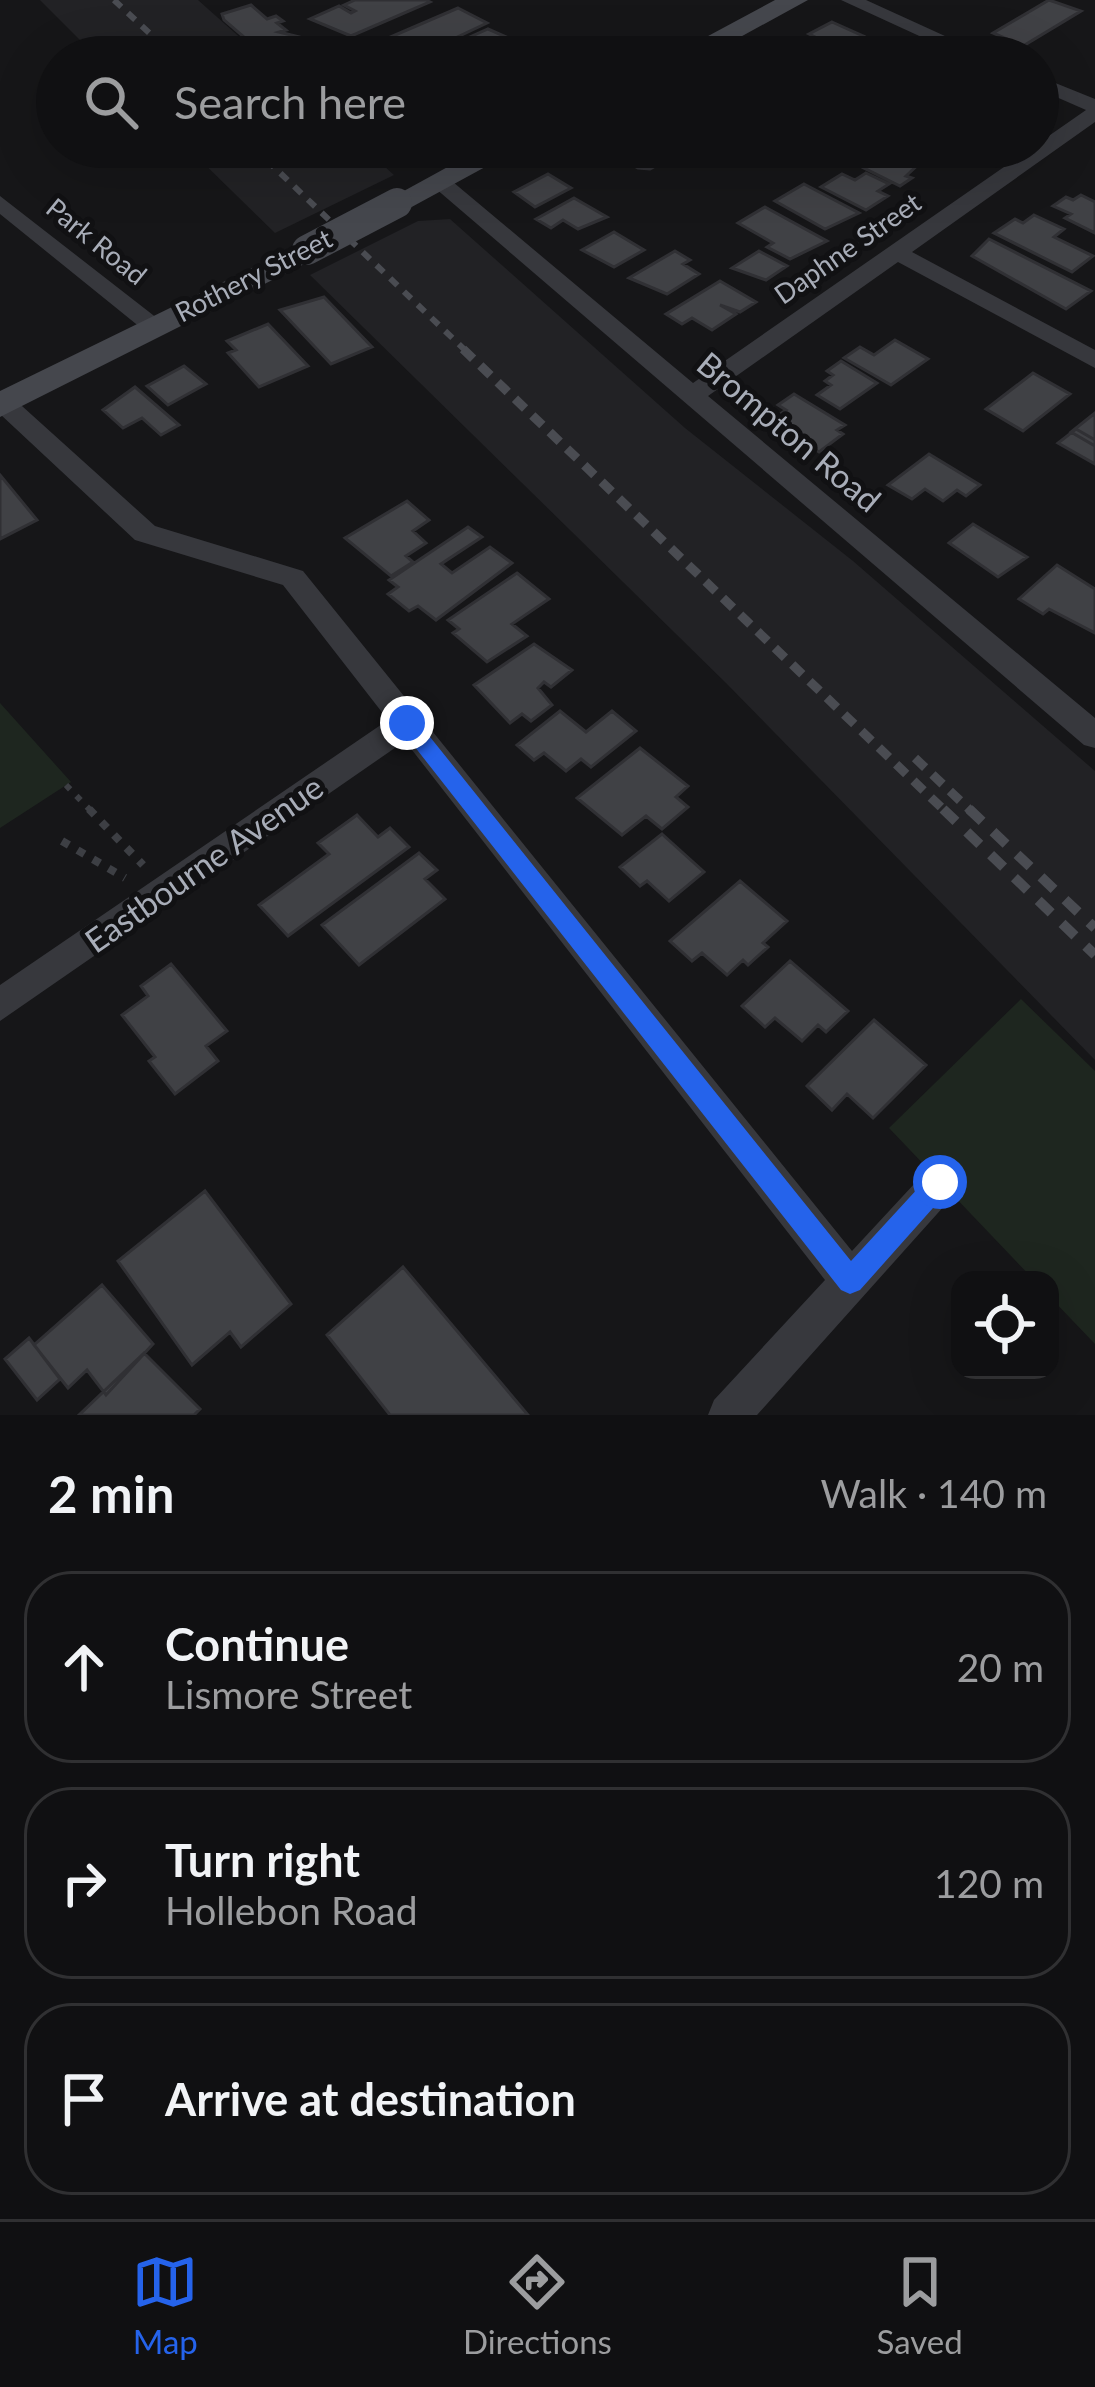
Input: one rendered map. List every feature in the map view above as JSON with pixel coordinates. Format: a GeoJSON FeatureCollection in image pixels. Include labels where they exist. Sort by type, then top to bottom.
{"type":"FeatureCollection","features":[{"type":"Feature","properties":{"kind":"main road"},"geometry":{"type":"LineString","coordinates":[[724,36],[795,0]]}},
{"type":"Feature","properties":{"kind":"main road","name":"Rothery Street"},"geometry":{"type":"LineString","coordinates":[[1,404],[466,168]]}},
{"type":"Feature","properties":{"kind":"street"},"geometry":{"type":"LineString","coordinates":[[850,0],[933,36]]}},
{"type":"Feature","properties":{"kind":"street"},"geometry":{"type":"LineString","coordinates":[[1059,92],[1095,110]]}},
{"type":"Feature","properties":{"kind":"street","name":"Daphne Street"},"geometry":{"type":"LineString","coordinates":[[1059,136],[1095,110]]}},
{"type":"Feature","properties":{"kind":"street","name":"Daphne Street"},"geometry":{"type":"LineString","coordinates":[[694,394],[1014,168]]}},
{"type":"Feature","properties":{"kind":"street","name":"Brompton Road"},"geometry":{"type":"LineString","coordinates":[[439,182],[1095,736]]}},
{"type":"Feature","properties":{"kind":"street","name":"Park Road"},"geometry":{"type":"LineString","coordinates":[[0,203],[154,327]]}},
{"type":"Feature","properties":{"kind":"street"},"geometry":{"type":"LineString","coordinates":[[896,252],[1095,360]]}},
{"type":"Feature","properties":{"kind":"street"},"geometry":{"type":"LineString","coordinates":[[1,404],[145,533],[293,578],[850,1281]]}},
{"type":"Feature","properties":{"kind":"street","name":"Eastbourne Avenue"},"geometry":{"type":"LineString","coordinates":[[0,1005],[407,723]]}},
{"type":"Feature","properties":{"kind":"street"},"geometry":{"type":"LineString","coordinates":[[729,1415],[940,1182]]}},
{"type":"Feature","properties":{"kind":"path"},"geometry":{"type":"LineString","coordinates":[[66,785],[143,865]]}},
{"type":"Feature","properties":{"kind":"path"},"geometry":{"type":"LineString","coordinates":[[62,841],[124,878]]}},
{"type":"Feature","properties":{"kind":"shaded area"},"geometry":{"type":"Polygon","coordinates":[[[40,0],[198,0],[238,36],[76,36],[40,0]]]}},
{"type":"Feature","properties":{"kind":"shaded area"},"geometry":{"type":"Polygon","coordinates":[[[208,168],[386,168],[394,175],[275,233],[208,168]]]}},
{"type":"Feature","properties":{"kind":"shaded area"},"geometry":{"type":"Polygon","coordinates":[[[450,219],[685,428],[853,561],[1095,771],[1095,1060],[726,683],[310,275],[418,221],[450,219]]]}},
{"type":"Feature","properties":{"kind":"shaded area"},"geometry":{"type":"Polygon","coordinates":[[[0,703],[71,782],[0,828],[0,703]]]}},
{"type":"Feature","properties":{"kind":"shaded area"},"geometry":{"type":"Polygon","coordinates":[[[1021,999],[1095,1071],[1095,1344],[1059,1306],[1059,1271],[1025,1271],[889,1128],[1021,999]]]}},
{"type":"Feature","properties":{"kind":"building"},"geometry":{"type":"Polygon","coordinates":[[[355,0],[430,2],[351,36],[310,19],[339,6],[351,13],[355,11],[344,5],[355,0]]]}},
{"type":"Feature","properties":{"kind":"building"},"geometry":{"type":"Polygon","coordinates":[[[1049,0],[1081,11],[1040,36],[993,33],[1049,0]]]}},
{"type":"Feature","properties":{"kind":"building"},"geometry":{"type":"Polygon","coordinates":[[[251,5],[267,19],[276,16],[283,21],[277,23],[286,30],[279,32],[296,36],[243,36],[222,14],[251,5]]]}},
{"type":"Feature","properties":{"kind":"building"},"geometry":{"type":"Polygon","coordinates":[[[458,8],[487,23],[459,36],[393,36],[458,8]]]}},
{"type":"Feature","properties":{"kind":"building"},"geometry":{"type":"Polygon","coordinates":[[[832,22],[863,36],[813,36],[809,34],[832,22]]]}},
{"type":"Feature","properties":{"kind":"building"},"geometry":{"type":"Polygon","coordinates":[[[488,29],[504,36],[472,36],[488,29]]]}},
{"type":"Feature","properties":{"kind":"building"},"geometry":{"type":"Polygon","coordinates":[[[864,168],[914,168],[906,176],[912,178],[900,186],[864,168]]]}},
{"type":"Feature","properties":{"kind":"building"},"geometry":{"type":"Polygon","coordinates":[[[866,173],[889,184],[878,191],[888,196],[866,210],[821,187],[842,174],[855,180],[866,173]]]}},
{"type":"Feature","properties":{"kind":"building"},"geometry":{"type":"Polygon","coordinates":[[[548,174],[571,188],[535,207],[514,192],[548,174]]]}},
{"type":"Feature","properties":{"kind":"building"},"geometry":{"type":"Polygon","coordinates":[[[804,184],[859,213],[825,229],[775,201],[804,184]]]}},
{"type":"Feature","properties":{"kind":"building"},"geometry":{"type":"Polygon","coordinates":[[[1081,195],[1095,202],[1095,233],[1065,218],[1071,214],[1053,206],[1066,197],[1073,200],[1081,195]]]}},
{"type":"Feature","properties":{"kind":"building"},"geometry":{"type":"Polygon","coordinates":[[[574,198],[607,217],[578,229],[563,220],[551,228],[536,219],[574,198]]]}},
{"type":"Feature","properties":{"kind":"building"},"geometry":{"type":"Polygon","coordinates":[[[765,207],[827,241],[790,259],[767,247],[773,243],[738,223],[765,207]]]}},
{"type":"Feature","properties":{"kind":"building"},"geometry":{"type":"Polygon","coordinates":[[[1034,215],[1064,229],[1054,237],[1093,256],[1072,272],[994,233],[1015,219],[1023,223],[1034,215]]]}},
{"type":"Feature","properties":{"kind":"building"},"geometry":{"type":"Polygon","coordinates":[[[614,232],[644,250],[614,267],[582,250],[614,232]]]}},
{"type":"Feature","properties":{"kind":"building"},"geometry":{"type":"Polygon","coordinates":[[[989,239],[1091,291],[1066,309],[972,256],[989,239]]]}},
{"type":"Feature","properties":{"kind":"building"},"geometry":{"type":"Polygon","coordinates":[[[675,251],[690,260],[683,264],[699,274],[667,294],[629,278],[675,251]]]}},
{"type":"Feature","properties":{"kind":"building"},"geometry":{"type":"Polygon","coordinates":[[[759,251],[787,266],[766,280],[732,268],[759,251]]]}},
{"type":"Feature","properties":{"kind":"building"},"geometry":{"type":"Polygon","coordinates":[[[720,281],[756,302],[740,312],[720,305],[736,314],[712,330],[692,318],[682,324],[666,314],[720,281]]]}},
{"type":"Feature","properties":{"kind":"building"},"geometry":{"type":"Polygon","coordinates":[[[324,297],[372,347],[331,364],[280,310],[324,297]]]}},
{"type":"Feature","properties":{"kind":"building"},"geometry":{"type":"Polygon","coordinates":[[[268,324],[308,366],[259,387],[228,353],[236,350],[227,341],[268,324]]]}},
{"type":"Feature","properties":{"kind":"building"},"geometry":{"type":"Polygon","coordinates":[[[895,340],[928,359],[891,385],[844,358],[860,347],[874,355],[895,340]]]}},
{"type":"Feature","properties":{"kind":"building"},"geometry":{"type":"Polygon","coordinates":[[[841,361],[877,383],[840,409],[817,395],[831,385],[825,381],[833,375],[827,371],[841,361]]]}},
{"type":"Feature","properties":{"kind":"building"},"geometry":{"type":"Polygon","coordinates":[[[184,366],[206,384],[168,405],[147,386],[184,366]]]}},
{"type":"Feature","properties":{"kind":"building"},"geometry":{"type":"Polygon","coordinates":[[[1033,373],[1070,394],[1023,431],[986,409],[1033,373]]]}},
{"type":"Feature","properties":{"kind":"building"},"geometry":{"type":"Polygon","coordinates":[[[135,387],[179,425],[161,435],[142,418],[123,428],[103,410],[135,387]]]}},
{"type":"Feature","properties":{"kind":"building"},"geometry":{"type":"Polygon","coordinates":[[[794,394],[845,425],[837,430],[843,434],[819,452],[770,421],[786,410],[778,405],[794,394]]]}},
{"type":"Feature","properties":{"kind":"building"},"geometry":{"type":"Polygon","coordinates":[[[1095,413],[1095,446],[1071,432],[1095,413]]]}},
{"type":"Feature","properties":{"kind":"building"},"geometry":{"type":"Polygon","coordinates":[[[1076,429],[1095,440],[1095,464],[1058,443],[1076,429]]]}},
{"type":"Feature","properties":{"kind":"building"},"geometry":{"type":"Polygon","coordinates":[[[929,454],[980,485],[966,496],[957,490],[943,501],[925,489],[912,499],[888,485],[929,454]]]}},
{"type":"Feature","properties":{"kind":"building"},"geometry":{"type":"Polygon","coordinates":[[[0,475],[37,520],[0,539],[0,475]]]}},
{"type":"Feature","properties":{"kind":"building"},"geometry":{"type":"Polygon","coordinates":[[[407,501],[429,520],[413,531],[426,543],[406,556],[413,562],[391,576],[345,538],[407,501]]]}},
{"type":"Feature","properties":{"kind":"building"},"geometry":{"type":"Polygon","coordinates":[[[973,524],[1027,557],[998,577],[949,543],[973,524]]]}},
{"type":"Feature","properties":{"kind":"building"},"geometry":{"type":"Polygon","coordinates":[[[468,527],[482,537],[441,564],[452,573],[490,547],[512,563],[436,620],[418,606],[409,611],[388,594],[398,587],[389,580],[468,527]]]}},
{"type":"Feature","properties":{"kind":"building"},"geometry":{"type":"Polygon","coordinates":[[[1057,565],[1095,589],[1095,633],[1049,609],[1043,614],[1019,599],[1057,565]]]}},
{"type":"Feature","properties":{"kind":"building"},"geometry":{"type":"Polygon","coordinates":[[[517,573],[549,599],[512,624],[527,636],[487,662],[453,633],[459,629],[448,620],[517,573]]]}},
{"type":"Feature","properties":{"kind":"building"},"geometry":{"type":"Polygon","coordinates":[[[534,644],[572,670],[551,687],[544,682],[538,688],[552,705],[531,721],[522,714],[510,723],[474,685],[534,644]]]}},
{"type":"Feature","properties":{"kind":"building"},"geometry":{"type":"Polygon","coordinates":[[[560,711],[586,732],[612,711],[636,731],[591,767],[581,759],[566,771],[544,753],[534,760],[517,745],[560,711]]]}},
{"type":"Feature","properties":{"kind":"building"},"geometry":{"type":"Polygon","coordinates":[[[640,748],[688,786],[676,797],[688,807],[662,829],[646,816],[622,835],[577,798],[640,748]]]}},
{"type":"Feature","properties":{"kind":"building"},"geometry":{"type":"Polygon","coordinates":[[[357,815],[378,837],[390,828],[409,847],[288,936],[259,905],[329,854],[318,843],[357,815]]]}},
{"type":"Feature","properties":{"kind":"building"},"geometry":{"type":"Polygon","coordinates":[[[662,834],[704,872],[669,901],[647,881],[640,886],[620,867],[662,834]]]}},
{"type":"Feature","properties":{"kind":"building"},"geometry":{"type":"Polygon","coordinates":[[[419,853],[437,870],[425,879],[445,899],[359,965],[322,925],[419,853]]]}},
{"type":"Feature","properties":{"kind":"building"},"geometry":{"type":"Polygon","coordinates":[[[740,881],[787,921],[748,965],[743,960],[727,975],[702,953],[692,961],[670,941],[740,881]]]}},
{"type":"Feature","properties":{"kind":"building"},"geometry":{"type":"Polygon","coordinates":[[[790,961],[848,1011],[826,1032],[818,1025],[802,1041],[775,1018],[765,1027],[742,1006],[790,961]]]}},
{"type":"Feature","properties":{"kind":"building"},"geometry":{"type":"Polygon","coordinates":[[[171,964],[227,1031],[206,1046],[218,1061],[175,1094],[149,1061],[155,1057],[122,1015],[148,996],[141,986],[171,964]]]}},
{"type":"Feature","properties":{"kind":"building"},"geometry":{"type":"Polygon","coordinates":[[[874,1020],[926,1065],[873,1118],[847,1094],[832,1110],[807,1086],[874,1020]]]}},
{"type":"Feature","properties":{"kind":"building"},"geometry":{"type":"Polygon","coordinates":[[[205,1191],[291,1304],[241,1347],[230,1332],[192,1365],[118,1261],[205,1191]]]}},
{"type":"Feature","properties":{"kind":"building"},"geometry":{"type":"Polygon","coordinates":[[[403,1267],[528,1415],[390,1415],[327,1335],[403,1267]]]}},
{"type":"Feature","properties":{"kind":"building"},"geometry":{"type":"Polygon","coordinates":[[[102,1285],[153,1344],[106,1395],[87,1370],[68,1388],[34,1345],[102,1285]]]}},
{"type":"Feature","properties":{"kind":"building"},"geometry":{"type":"Polygon","coordinates":[[[29,1338],[60,1379],[37,1400],[5,1359],[29,1338]]]}},
{"type":"Feature","properties":{"kind":"building"},"geometry":{"type":"Polygon","coordinates":[[[144,1353],[200,1409],[194,1415],[79,1415],[144,1353]]]}},
{"type":"Feature","properties":{"kind":"railway"},"geometry":{"type":"LineString","coordinates":[[114,0],[153,36]]}},
{"type":"Feature","properties":{"kind":"railway"},"geometry":{"type":"LineString","coordinates":[[275,168],[467,352]]}},
{"type":"Feature","properties":{"kind":"railway"},"geometry":{"type":"LineString","coordinates":[[463,349],[946,812]]}},
{"type":"Feature","properties":{"kind":"railway"},"geometry":{"type":"LineString","coordinates":[[915,758],[972,812]]}},
{"type":"Feature","properties":{"kind":"railway"},"geometry":{"type":"LineString","coordinates":[[943,809],[1095,955]]}},
{"type":"Feature","properties":{"kind":"railway"},"geometry":{"type":"LineString","coordinates":[[969,809],[1095,928]]}},
{"type":"Feature","properties":{"kind":"route"},"geometry":{"type":"LineString","coordinates":[[407,723],[850,1281],[940,1182]]}}]}
